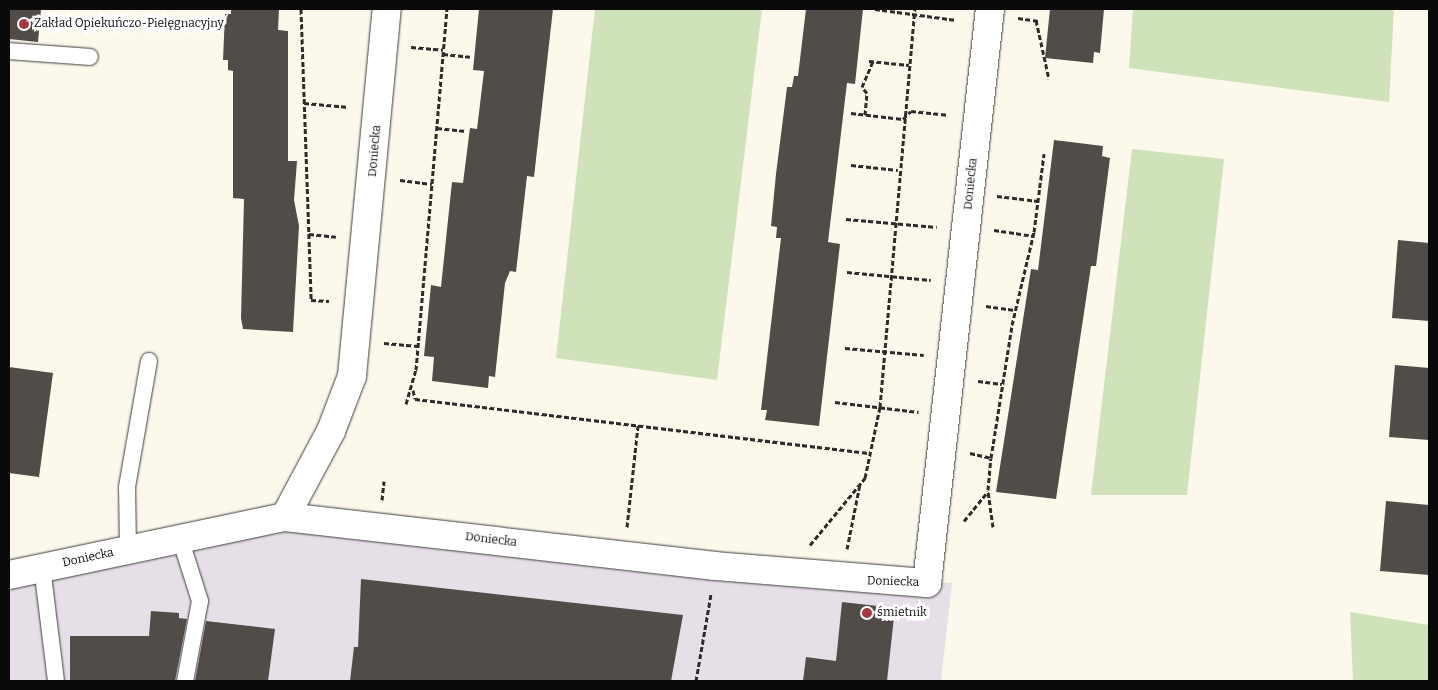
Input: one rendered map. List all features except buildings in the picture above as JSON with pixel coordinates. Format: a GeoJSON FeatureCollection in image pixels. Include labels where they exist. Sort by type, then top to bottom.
{"type":"FeatureCollection","features":[{"type":"Feature","properties":{"kind":"street","name":"Doniecka"},"geometry":{"type":"LineString","coordinates":[[285,517],[331,431],[352,376],[387,9]]}},
{"type":"Feature","properties":{"kind":"street","name":"Doniecka"},"geometry":{"type":"LineString","coordinates":[[9,575],[285,517],[715,566],[927,583],[960,283],[978,230],[1002,13]]}},
{"type":"Feature","properties":{"kind":"lane"},"geometry":{"type":"LineString","coordinates":[[9,51],[90,57]]}},
{"type":"Feature","properties":{"kind":"lane"},"geometry":{"type":"LineString","coordinates":[[128,549],[126,487],[149,361]]}},
{"type":"Feature","properties":{"kind":"lane"},"geometry":{"type":"LineString","coordinates":[[180,538],[200,601],[185,681]]}},
{"type":"Feature","properties":{"kind":"lane"},"geometry":{"type":"LineString","coordinates":[[42,567],[56,681]]}},
{"type":"Feature","properties":{"kind":"path"},"geometry":{"type":"LineString","coordinates":[[301,9],[311,300]]}},
{"type":"Feature","properties":{"kind":"path"},"geometry":{"type":"LineString","coordinates":[[447,9],[413,390],[415,399],[871,453]]}},
{"type":"Feature","properties":{"kind":"path"},"geometry":{"type":"LineString","coordinates":[[874,9],[956,20]]}},
{"type":"Feature","properties":{"kind":"path"},"geometry":{"type":"LineString","coordinates":[[845,559],[861,484],[871,453],[880,407],[896,223],[898,170],[915,9]]}},
{"type":"Feature","properties":{"kind":"path"},"geometry":{"type":"LineString","coordinates":[[1002,13],[1038,21],[1049,79]]}},
{"type":"Feature","properties":{"kind":"path"},"geometry":{"type":"LineString","coordinates":[[443,54],[470,58]]}},
{"type":"Feature","properties":{"kind":"path"},"geometry":{"type":"LineString","coordinates":[[865,115],[867,93],[862,87],[871,61],[909,65]]}},
{"type":"Feature","properties":{"kind":"path"},"geometry":{"type":"LineString","coordinates":[[304,103],[354,107]]}},
{"type":"Feature","properties":{"kind":"path"},"geometry":{"type":"LineString","coordinates":[[903,119],[911,111],[947,115]]}},
{"type":"Feature","properties":{"kind":"path"},"geometry":{"type":"LineString","coordinates":[[851,114],[903,119]]}},
{"type":"Feature","properties":{"kind":"path"},"geometry":{"type":"LineString","coordinates":[[437,128],[466,131]]}},
{"type":"Feature","properties":{"kind":"path"},"geometry":{"type":"LineString","coordinates":[[993,528],[988,490],[991,458],[1015,310],[1034,236],[1044,154]]}},
{"type":"Feature","properties":{"kind":"path"},"geometry":{"type":"LineString","coordinates":[[851,165],[898,170]]}},
{"type":"Feature","properties":{"kind":"path"},"geometry":{"type":"LineString","coordinates":[[986,194],[1038,201]]}},
{"type":"Feature","properties":{"kind":"path"},"geometry":{"type":"LineString","coordinates":[[846,219],[1034,236]]}},
{"type":"Feature","properties":{"kind":"path"},"geometry":{"type":"LineString","coordinates":[[309,234],[342,238]]}},
{"type":"Feature","properties":{"kind":"path"},"geometry":{"type":"LineString","coordinates":[[847,272],[960,283]]}},
{"type":"Feature","properties":{"kind":"path"},"geometry":{"type":"LineString","coordinates":[[982,306],[1015,310]]}},
{"type":"Feature","properties":{"kind":"path"},"geometry":{"type":"LineString","coordinates":[[356,341],[418,346]]}},
{"type":"Feature","properties":{"kind":"path"},"geometry":{"type":"LineString","coordinates":[[845,348],[931,356]]}},
{"type":"Feature","properties":{"kind":"path"},"geometry":{"type":"LineString","coordinates":[[974,380],[1002,384]]}},
{"type":"Feature","properties":{"kind":"path"},"geometry":{"type":"LineString","coordinates":[[406,404],[413,390]]}},
{"type":"Feature","properties":{"kind":"path"},"geometry":{"type":"LineString","coordinates":[[834,402],[924,412]]}},
{"type":"Feature","properties":{"kind":"path"},"geometry":{"type":"LineString","coordinates":[[626,534],[638,426]]}},
{"type":"Feature","properties":{"kind":"path"},"geometry":{"type":"LineString","coordinates":[[965,453],[991,458]]}},
{"type":"Feature","properties":{"kind":"path"},"geometry":{"type":"LineString","coordinates":[[381,506],[384,481]]}},
{"type":"Feature","properties":{"kind":"path"},"geometry":{"type":"LineString","coordinates":[[808,548],[861,484]]}},
{"type":"Feature","properties":{"kind":"path"},"geometry":{"type":"LineString","coordinates":[[961,524],[988,490]]}},
{"type":"Feature","properties":{"kind":"path"},"geometry":{"type":"LineString","coordinates":[[696,681],[715,566]]}},
{"type":"Feature","properties":{"kind":"shaded area"},"geometry":{"type":"Polygon","coordinates":[[[241,524],[952,583],[941,681],[9,681],[9,575],[241,524]]]}},
{"type":"Feature","properties":{"kind":"green space"},"geometry":{"type":"Polygon","coordinates":[[[595,9],[762,9],[717,380],[556,358],[595,9]]]}},
{"type":"Feature","properties":{"kind":"green space"},"geometry":{"type":"Polygon","coordinates":[[[1133,9],[1394,9],[1389,102],[1129,68],[1133,9]]]}},
{"type":"Feature","properties":{"kind":"green space"},"geometry":{"type":"Polygon","coordinates":[[[1132,149],[1224,159],[1187,495],[1091,495],[1132,149]]]}},
{"type":"Feature","properties":{"kind":"green space"},"geometry":{"type":"Polygon","coordinates":[[[1350,612],[1429,625],[1429,681],[1353,681],[1350,612]]]}},
{"type":"Feature","properties":{"kind":"place","name":"Zakład Opiekuńczo-Pielęgnacyjny"},"geometry":{"type":"Point","coordinates":[24,24]}},
{"type":"Feature","properties":{"kind":"place","name":"śmietnik"},"geometry":{"type":"Point","coordinates":[867,613]}}]}
